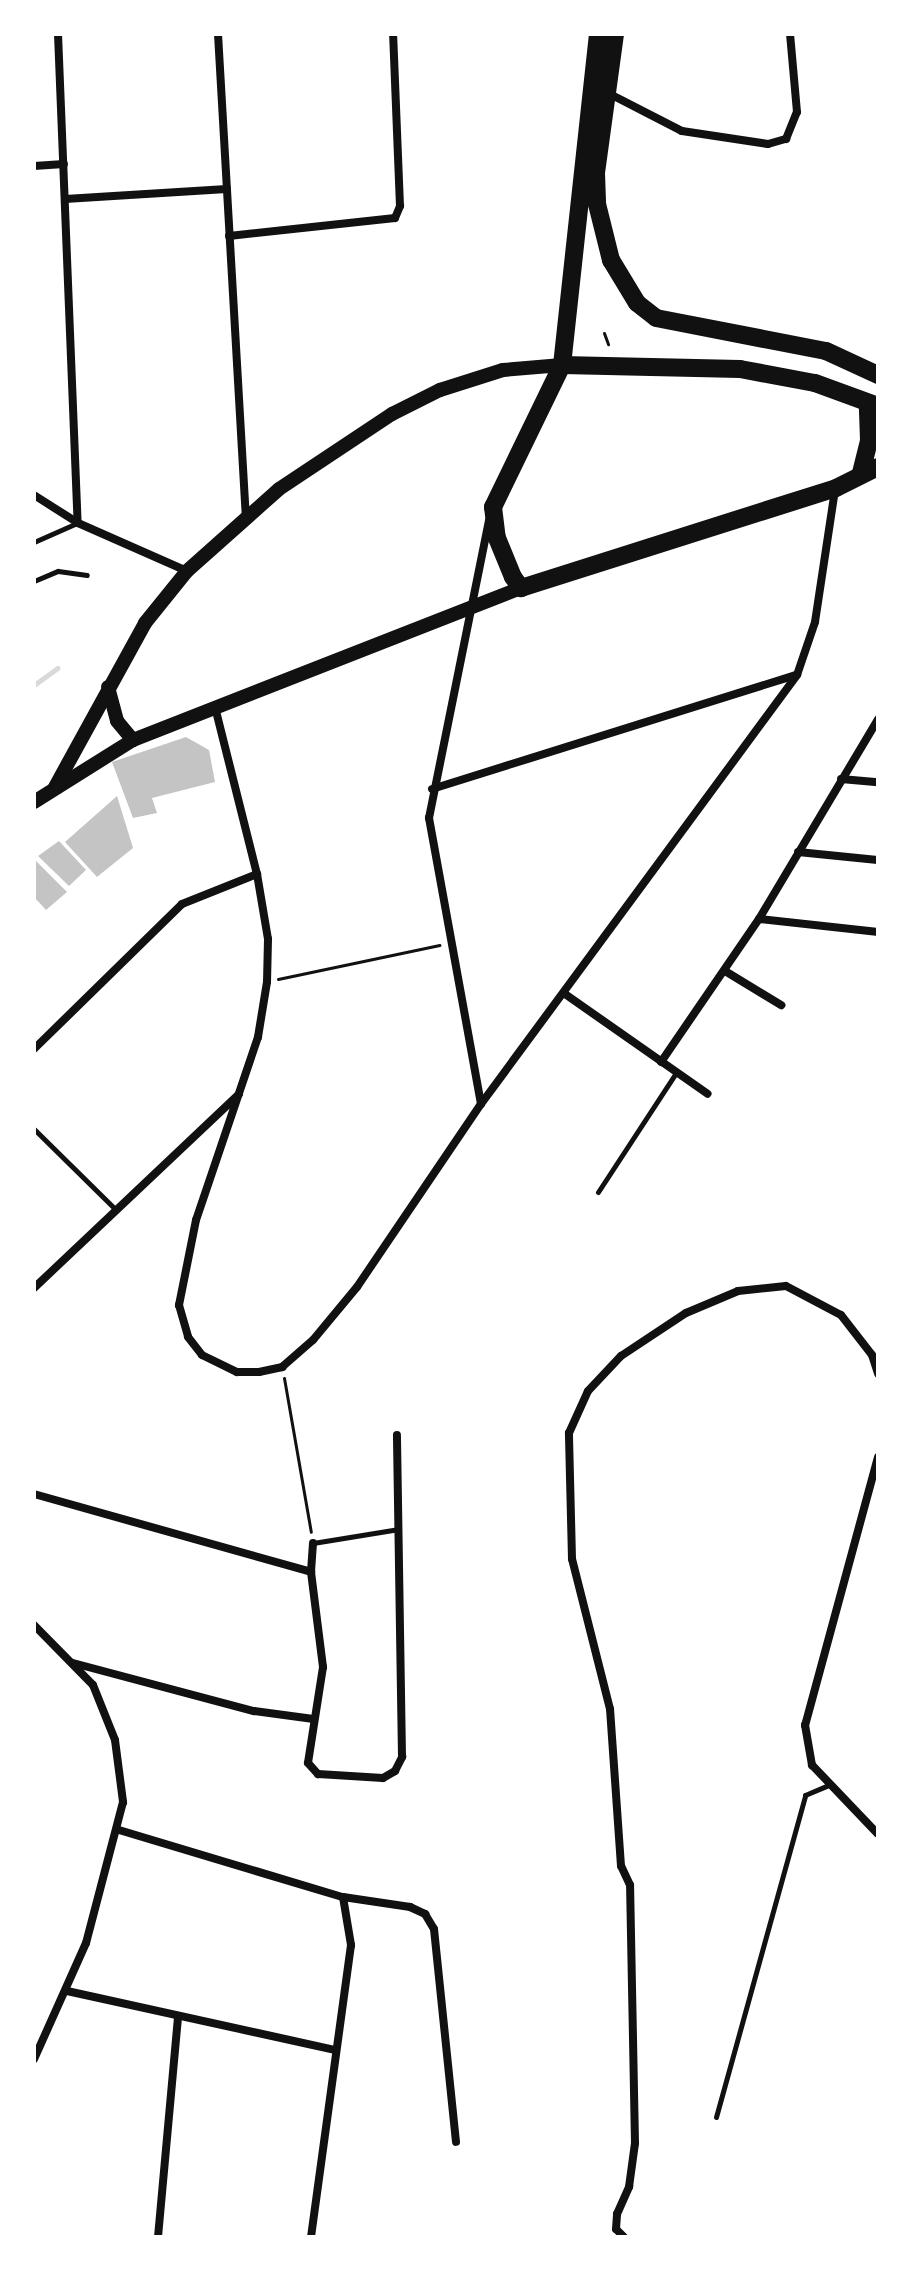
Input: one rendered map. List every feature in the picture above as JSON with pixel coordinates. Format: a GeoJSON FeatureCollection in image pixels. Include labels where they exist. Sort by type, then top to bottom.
{"type":"FeatureCollection","features":[{"type":"Feature","properties":{"kind":"main road"},"geometry":{"type":"LineString","coordinates":[[598,34],[597,204],[611,260],[637,303],[656,318],[813,348],[878,375]]}},
{"type":"Feature","properties":{"kind":"main road"},"geometry":{"type":"LineString","coordinates":[[562,365],[740,369],[815,383],[873,404],[869,470],[836,488],[521,588],[501,553],[493,507],[562,365],[599,88],[615,34]]}},
{"type":"Feature","properties":{"kind":"street"},"geometry":{"type":"LineString","coordinates":[[58,34],[78,523]]}},
{"type":"Feature","properties":{"kind":"street"},"geometry":{"type":"LineString","coordinates":[[218,34],[246,517]]}},
{"type":"Feature","properties":{"kind":"street"},"geometry":{"type":"LineString","coordinates":[[229,236],[391,221],[400,206],[393,34]]}},
{"type":"Feature","properties":{"kind":"street"},"geometry":{"type":"LineString","coordinates":[[599,88],[682,131],[768,144],[786,139],[797,112],[790,34]]}},
{"type":"Feature","properties":{"kind":"street"},"geometry":{"type":"LineString","coordinates":[[34,166],[64,164]]}},
{"type":"Feature","properties":{"kind":"street"},"geometry":{"type":"LineString","coordinates":[[65,199],[227,189]]}},
{"type":"Feature","properties":{"kind":"street"},"geometry":{"type":"LineString","coordinates":[[55,787],[127,648],[187,571],[246,517],[347,442],[440,390],[503,370],[562,365]]}},
{"type":"Feature","properties":{"kind":"street"},"geometry":{"type":"LineString","coordinates":[[216,711],[257,874],[268,939],[267,982],[243,1091],[196,1220],[179,1305],[188,1337],[219,1366],[237,1372],[282,1367],[313,1340],[357,1287],[481,1104],[797,675],[815,622],[836,488]]}},
{"type":"Feature","properties":{"kind":"street"},"geometry":{"type":"LineString","coordinates":[[34,495],[78,523],[187,571]]}},
{"type":"Feature","properties":{"kind":"street"},"geometry":{"type":"LineString","coordinates":[[481,1104],[432,856],[432,789],[493,507]]}},
{"type":"Feature","properties":{"kind":"street"},"geometry":{"type":"LineString","coordinates":[[34,802],[133,740],[216,711],[470,605],[521,588]]}},
{"type":"Feature","properties":{"kind":"street"},"geometry":{"type":"LineString","coordinates":[[432,789],[797,675]]}},
{"type":"Feature","properties":{"kind":"street"},"geometry":{"type":"LineString","coordinates":[[108,687],[117,721],[133,740]]}},
{"type":"Feature","properties":{"kind":"street"},"geometry":{"type":"LineString","coordinates":[[661,1062],[759,919],[878,719]]}},
{"type":"Feature","properties":{"kind":"street"},"geometry":{"type":"LineString","coordinates":[[841,779],[878,782]]}},
{"type":"Feature","properties":{"kind":"street"},"geometry":{"type":"LineString","coordinates":[[798,852],[878,860]]}},
{"type":"Feature","properties":{"kind":"street"},"geometry":{"type":"LineString","coordinates":[[34,1049],[182,904],[257,874]]}},
{"type":"Feature","properties":{"kind":"street"},"geometry":{"type":"LineString","coordinates":[[759,919],[878,932]]}},
{"type":"Feature","properties":{"kind":"street"},"geometry":{"type":"LineString","coordinates":[[725,971],[781,1005]]}},
{"type":"Feature","properties":{"kind":"street"},"geometry":{"type":"LineString","coordinates":[[565,994],[708,1094]]}},
{"type":"Feature","properties":{"kind":"street"},"geometry":{"type":"LineString","coordinates":[[34,1288],[243,1091]]}},
{"type":"Feature","properties":{"kind":"street"},"geometry":{"type":"LineString","coordinates":[[624,2237],[616,2229],[617,2214],[629,2187],[635,2143],[630,1885],[621,1866],[610,1709],[572,1559],[569,1433],[588,1391],[621,1356],[686,1313],[738,1291],[786,1286],[841,1315],[872,1355],[878,1374]]}},
{"type":"Feature","properties":{"kind":"street"},"geometry":{"type":"LineString","coordinates":[[313,1543],[311,1572],[323,1667],[313,1719],[311,1770],[383,1778],[395,1771],[402,1757],[402,1528],[397,1435]]}},
{"type":"Feature","properties":{"kind":"street"},"geometry":{"type":"LineString","coordinates":[[878,1457],[805,1725],[812,1765],[878,1834]]}},
{"type":"Feature","properties":{"kind":"street"},"geometry":{"type":"LineString","coordinates":[[34,1494],[311,1572]]}},
{"type":"Feature","properties":{"kind":"street"},"geometry":{"type":"LineString","coordinates":[[34,1625],[93,1685],[115,1740],[123,1802],[119,1830],[67,1991],[34,2059]]}},
{"type":"Feature","properties":{"kind":"street"},"geometry":{"type":"LineString","coordinates":[[72,1663],[254,1711],[313,1719]]}},
{"type":"Feature","properties":{"kind":"street"},"geometry":{"type":"LineString","coordinates":[[119,1830],[343,1897],[410,1907],[425,1914],[434,1929],[456,2142]]}},
{"type":"Feature","properties":{"kind":"street"},"geometry":{"type":"LineString","coordinates":[[311,2237],[351,1945],[343,1897]]}},
{"type":"Feature","properties":{"kind":"street"},"geometry":{"type":"LineString","coordinates":[[67,1991],[178,2019],[336,2050]]}},
{"type":"Feature","properties":{"kind":"street"},"geometry":{"type":"LineString","coordinates":[[158,2237],[178,2019]]}},
{"type":"Feature","properties":{"kind":"lane"},"geometry":{"type":"LineString","coordinates":[[34,542],[78,523]]}},
{"type":"Feature","properties":{"kind":"lane"},"geometry":{"type":"LineString","coordinates":[[34,581],[58,571],[87,575]]}},
{"type":"Feature","properties":{"kind":"lane"},"geometry":{"type":"LineString","coordinates":[[598,1192],[677,1072]]}},
{"type":"Feature","properties":{"kind":"lane"},"geometry":{"type":"LineString","coordinates":[[34,1129],[116,1211]]}},
{"type":"Feature","properties":{"kind":"lane"},"geometry":{"type":"LineString","coordinates":[[313,1543],[402,1528]]}},
{"type":"Feature","properties":{"kind":"lane"},"geometry":{"type":"LineString","coordinates":[[716,2117],[805,1795],[829,1785]]}},
{"type":"Feature","properties":{"kind":"path"},"geometry":{"type":"LineString","coordinates":[[604,333],[608,344]]}},
{"type":"Feature","properties":{"kind":"path"},"geometry":{"type":"LineString","coordinates":[[267,982],[448,943]]}},
{"type":"Feature","properties":{"kind":"path"},"geometry":{"type":"LineString","coordinates":[[282,1367],[313,1543]]}},
{"type":"Feature","properties":{"kind":"building"},"geometry":{"type":"Polygon","coordinates":[[[186,737],[209,750],[215,782],[152,798],[157,813],[133,818],[112,762],[186,737]]]}},
{"type":"Feature","properties":{"kind":"building"},"geometry":{"type":"Polygon","coordinates":[[[117,796],[133,848],[97,877],[65,842],[117,796]]]}},
{"type":"Feature","properties":{"kind":"building"},"geometry":{"type":"Polygon","coordinates":[[[59,841],[86,870],[69,886],[38,856],[59,841]]]}},
{"type":"Feature","properties":{"kind":"building"},"geometry":{"type":"Polygon","coordinates":[[[34,859],[67,892],[46,910],[34,897],[34,859]]]}},
{"type":"Feature","properties":{"kind":"waterway"},"geometry":{"type":"LineString","coordinates":[[34,685],[57,668]]}}]}
